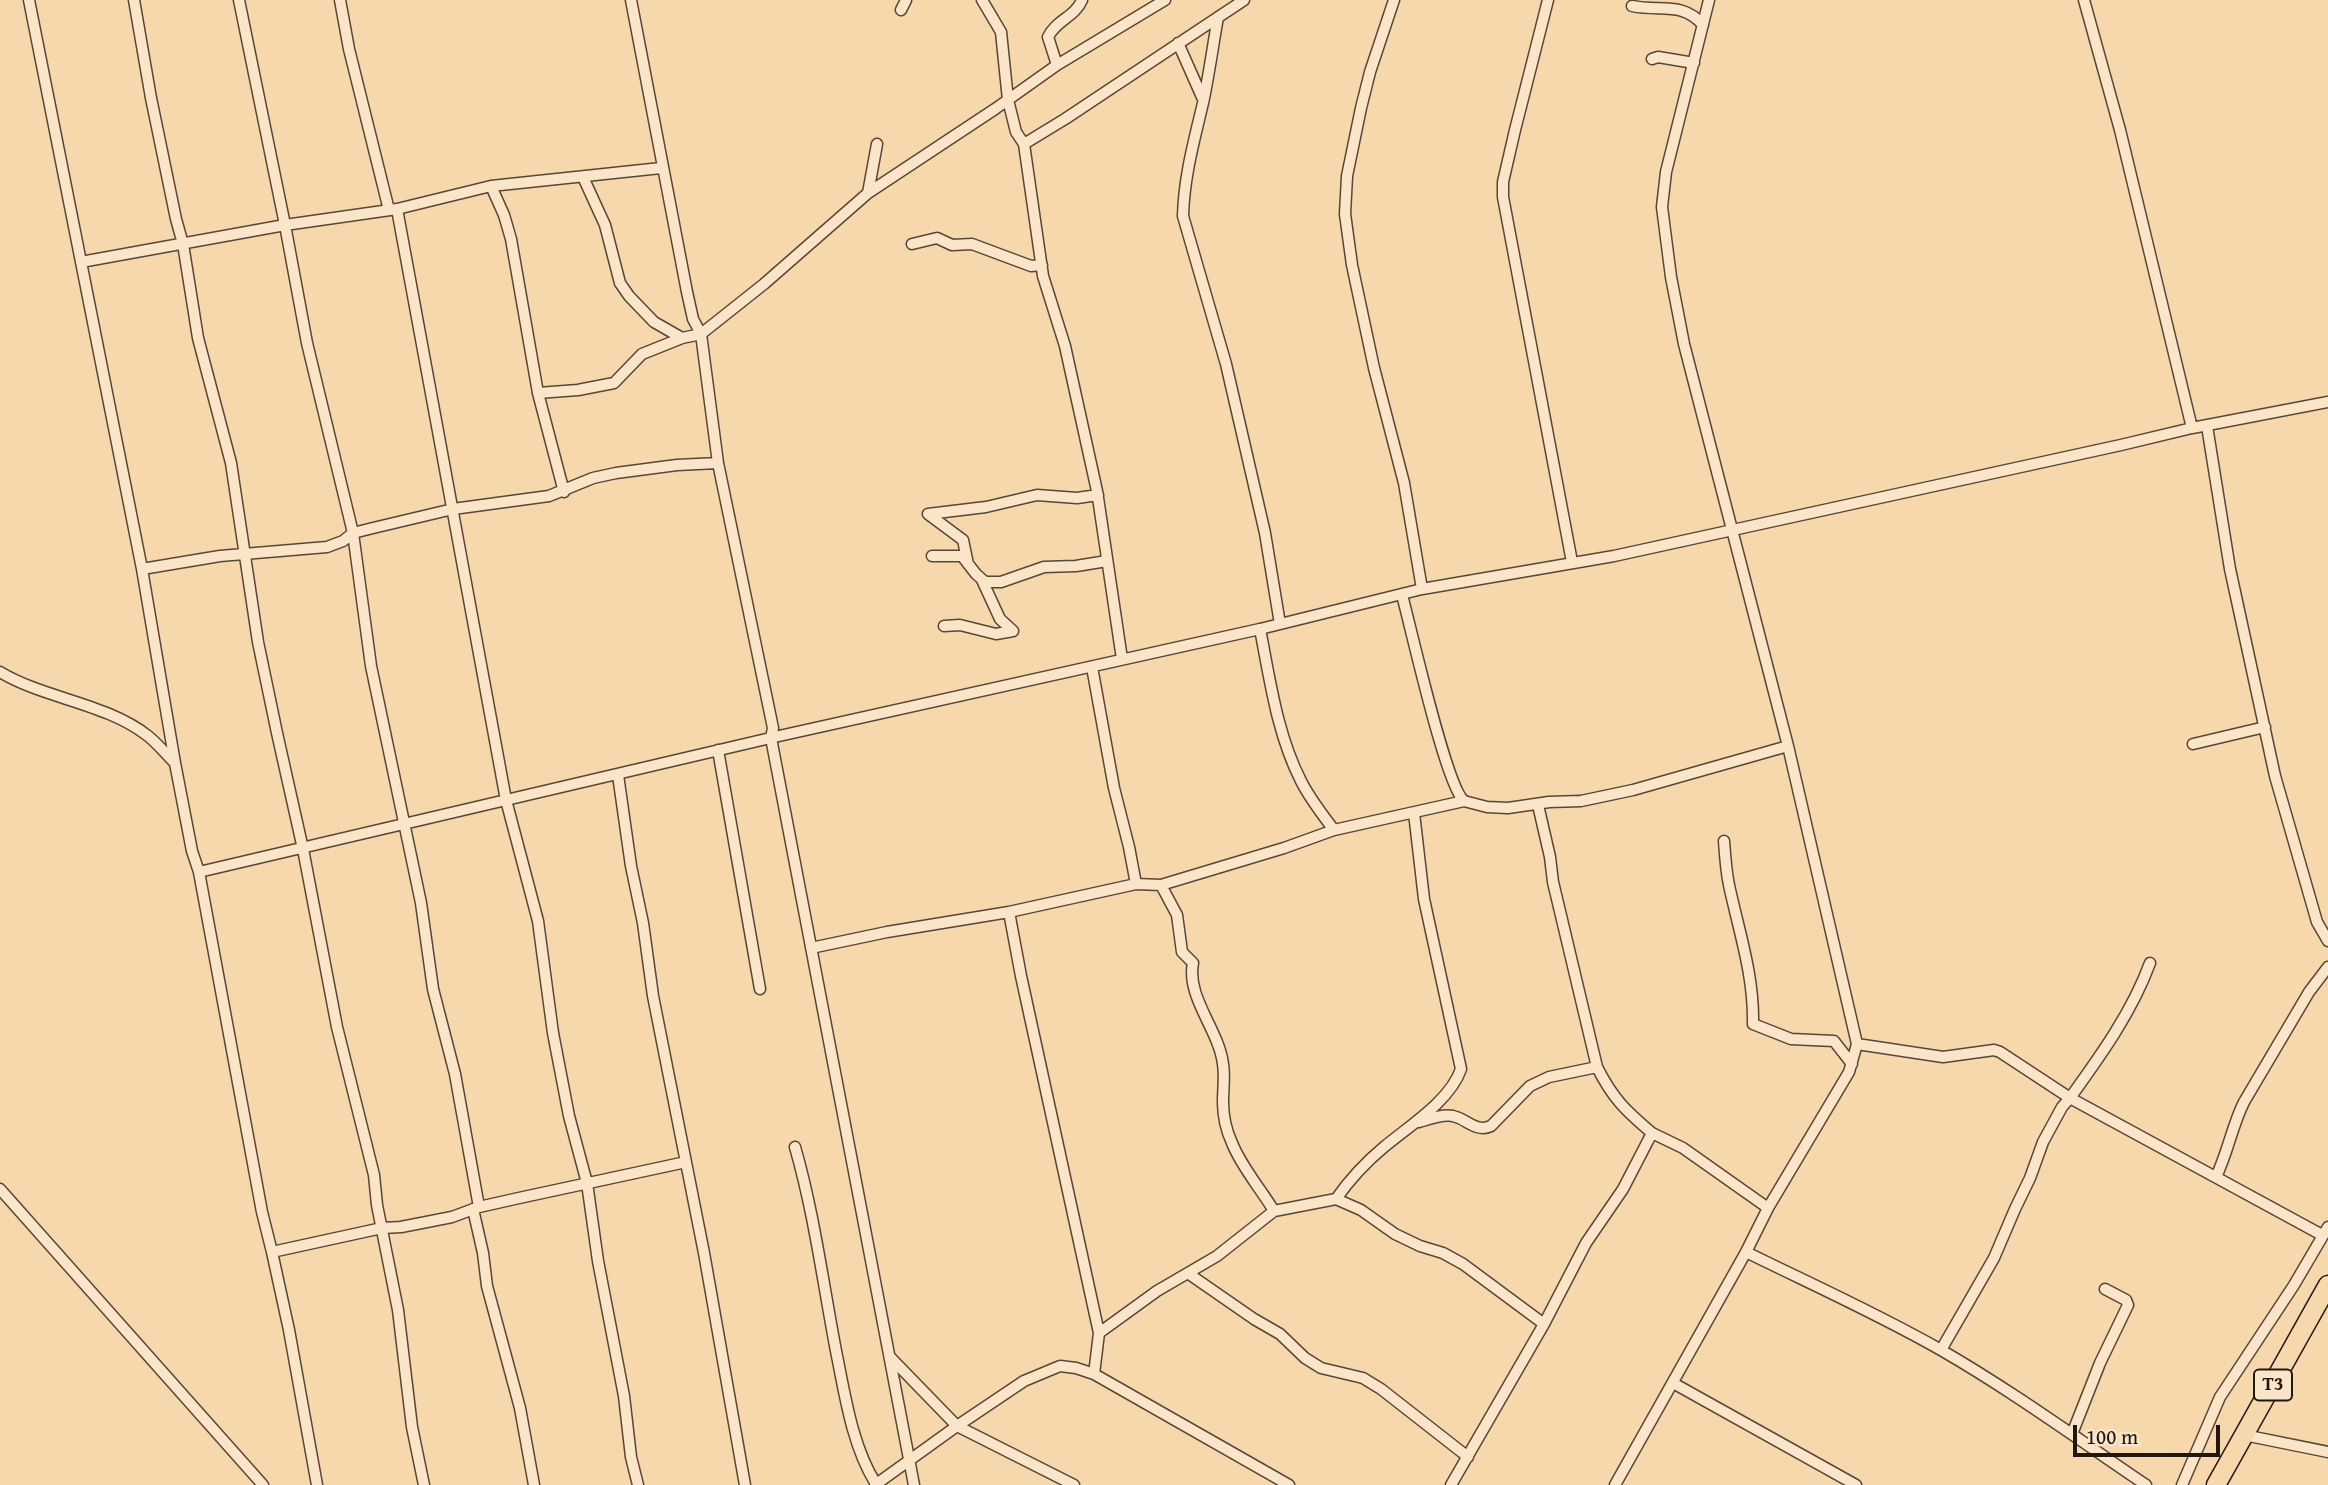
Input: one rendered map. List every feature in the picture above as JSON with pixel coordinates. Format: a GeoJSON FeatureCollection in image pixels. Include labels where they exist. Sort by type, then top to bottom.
{"type":"FeatureCollection","features":[{"type":"Feature","properties":{"kind":"highway","name":"T3"},"geometry":{"type":"LineString","coordinates":[[2216,1485],[2328,1284]]}},
{"type":"Feature","properties":{"kind":"street"},"geometry":{"type":"LineString","coordinates":[[29,0],[142,569],[175,763],[192,851],[199,872],[262,1212],[292,1343],[317,1485]]}},
{"type":"Feature","properties":{"kind":"street"},"geometry":{"type":"LineString","coordinates":[[134,0],[151,98],[183,244],[198,338],[226,439],[258,642],[303,849],[337,1027],[374,1175],[398,1310],[412,1427],[424,1485]]}},
{"type":"Feature","properties":{"kind":"street"},"geometry":{"type":"LineString","coordinates":[[239,0],[307,343],[354,533],[371,666],[421,903],[433,989],[455,1074],[487,1286],[520,1408],[534,1485]]}},
{"type":"Feature","properties":{"kind":"street"},"geometry":{"type":"LineString","coordinates":[[340,0],[349,49],[393,209],[453,509],[506,800],[538,921],[553,1033],[569,1116],[587,1183],[598,1261],[624,1396],[631,1457],[638,1485]]}},
{"type":"Feature","properties":{"kind":"street"},"geometry":{"type":"LineString","coordinates":[[631,0],[687,292],[693,319],[701,334],[718,463],[772,728],[771,738],[914,1485]]}},
{"type":"Feature","properties":{"kind":"street"},"geometry":{"type":"LineString","coordinates":[[982,0],[1001,32],[1009,100],[1016,132],[1024,144],[1042,265],[1065,346],[1098,495],[1122,659]]}},
{"type":"Feature","properties":{"kind":"street"},"geometry":{"type":"LineString","coordinates":[[1057,65],[1048,37],[1056,24],[1077,10],[1082,0]]}},
{"type":"Feature","properties":{"kind":"street"},"geometry":{"type":"LineString","coordinates":[[538,393],[578,390],[614,383],[642,354],[682,338],[701,334],[764,284],[868,193],[1057,65],[1165,0]]}},
{"type":"Feature","properties":{"kind":"street"},"geometry":{"type":"LineString","coordinates":[[1024,144],[1244,0]]}},
{"type":"Feature","properties":{"kind":"street"},"geometry":{"type":"LineString","coordinates":[[1394,0],[1361,108],[1347,176],[1345,214],[1352,265],[1374,368],[1404,484],[1422,589]]}},
{"type":"Feature","properties":{"kind":"street"},"geometry":{"type":"LineString","coordinates":[[1548,0],[1517,119],[1503,182],[1503,197],[1572,562]]}},
{"type":"Feature","properties":{"kind":"street"},"geometry":{"type":"LineString","coordinates":[[1615,1485],[1768,1208],[1838,1091],[1852,1064],[1857,1044],[1788,746],[1684,344],[1671,277],[1662,207],[1666,172],[1709,0]]}},
{"type":"Feature","properties":{"kind":"street"},"geometry":{"type":"LineString","coordinates":[[2084,0],[2120,130],[2192,428]]}},
{"type":"Feature","properties":{"kind":"street"},"geometry":{"type":"LineString","coordinates":[[1632,6],[1652,10],[1676,9],[1692,13],[1703,25]]}},
{"type":"Feature","properties":{"kind":"street"},"geometry":{"type":"LineString","coordinates":[[1218,17],[1186,178],[1183,216],[1226,364],[1265,533],[1280,624]]}},
{"type":"Feature","properties":{"kind":"street"},"geometry":{"type":"LineString","coordinates":[[1178,43],[1203,100]]}},
{"type":"Feature","properties":{"kind":"street"},"geometry":{"type":"LineString","coordinates":[[1651,59],[1658,57],[1694,63]]}},
{"type":"Feature","properties":{"kind":"street"},"geometry":{"type":"LineString","coordinates":[[868,193],[877,144]]}},
{"type":"Feature","properties":{"kind":"street"},"geometry":{"type":"LineString","coordinates":[[81,262],[285,225],[393,209],[491,186],[662,168]]}},
{"type":"Feature","properties":{"kind":"street"},"geometry":{"type":"LineString","coordinates":[[583,177],[605,225],[620,283],[654,322],[682,338]]}},
{"type":"Feature","properties":{"kind":"street"},"geometry":{"type":"LineString","coordinates":[[491,186],[511,239],[538,393],[564,492]]}},
{"type":"Feature","properties":{"kind":"street"},"geometry":{"type":"LineString","coordinates":[[912,244],[937,238],[952,245],[972,244],[1031,266],[1042,265]]}},
{"type":"Feature","properties":{"kind":"street"},"geometry":{"type":"LineString","coordinates":[[199,872],[718,750],[1260,629],[1422,589],[1614,556],[2192,428],[2328,402]]}},
{"type":"Feature","properties":{"kind":"street"},"geometry":{"type":"LineString","coordinates":[[2207,426],[2230,569],[2283,807],[2317,922],[2328,941]]}},
{"type":"Feature","properties":{"kind":"street"},"geometry":{"type":"LineString","coordinates":[[142,569],[220,556],[327,547],[354,533],[453,509],[550,496],[593,478],[616,473],[718,463]]}},
{"type":"Feature","properties":{"kind":"street"},"geometry":{"type":"LineString","coordinates":[[550,496],[558,473]]}},
{"type":"Feature","properties":{"kind":"street"},"geometry":{"type":"LineString","coordinates":[[968,564],[963,540],[928,514],[986,508],[1037,495],[1077,498],[1098,495]]}},
{"type":"Feature","properties":{"kind":"street"},"geometry":{"type":"LineString","coordinates":[[932,556],[962,556],[982,580],[1000,619],[1013,631],[996,634],[960,625],[944,626]]}},
{"type":"Feature","properties":{"kind":"street"},"geometry":{"type":"LineString","coordinates":[[982,580],[1001,582],[1044,567],[1107,561]]}},
{"type":"Feature","properties":{"kind":"street"},"geometry":{"type":"LineString","coordinates":[[1402,595],[1459,801]]}},
{"type":"Feature","properties":{"kind":"street"},"geometry":{"type":"LineString","coordinates":[[1260,629],[1289,753],[1310,797],[1334,830]]}},
{"type":"Feature","properties":{"kind":"street"},"geometry":{"type":"LineString","coordinates":[[1092,667],[1114,788],[1136,884]]}},
{"type":"Feature","properties":{"kind":"street"},"geometry":{"type":"LineString","coordinates":[[0,672],[126,722],[148,736],[175,763]]}},
{"type":"Feature","properties":{"kind":"street"},"geometry":{"type":"LineString","coordinates":[[2193,744],[2265,727]]}},
{"type":"Feature","properties":{"kind":"street"},"geometry":{"type":"LineString","coordinates":[[811,948],[887,932],[1009,912],[1136,884],[1161,885],[1334,830],[1459,801],[1507,808],[1581,801],[1633,790],[1788,746]]}},
{"type":"Feature","properties":{"kind":"street"},"geometry":{"type":"LineString","coordinates":[[718,750],[760,989]]}},
{"type":"Feature","properties":{"kind":"street"},"geometry":{"type":"LineString","coordinates":[[618,775],[653,996],[730,1388],[745,1485]]}},
{"type":"Feature","properties":{"kind":"street"},"geometry":{"type":"LineString","coordinates":[[1538,806],[1553,883],[1597,1068],[1609,1092],[1625,1111],[1652,1133],[1683,1148],[1768,1208]]}},
{"type":"Feature","properties":{"kind":"street"},"geometry":{"type":"LineString","coordinates":[[1336,1199],[1363,1166],[1415,1123],[1448,1089],[1461,1069],[1424,899],[1414,813]]}},
{"type":"Feature","properties":{"kind":"street"},"geometry":{"type":"LineString","coordinates":[[1724,841],[1728,883],[1750,968],[1753,1024],[1791,1039],[1833,1041],[1852,1064]]}},
{"type":"Feature","properties":{"kind":"street"},"geometry":{"type":"LineString","coordinates":[[1161,885],[1177,915],[1182,952],[1193,963],[1191,972],[1202,1012],[1217,1039],[1224,1065],[1223,1102],[1226,1128],[1245,1168],[1275,1212]]}},
{"type":"Feature","properties":{"kind":"street"},"geometry":{"type":"LineString","coordinates":[[1009,912],[1023,990],[1099,1333],[1094,1374]]}},
{"type":"Feature","properties":{"kind":"street"},"geometry":{"type":"LineString","coordinates":[[1941,1350],[1994,1258],[2054,1120],[2103,1052],[2142,986],[2150,963]]}},
{"type":"Feature","properties":{"kind":"street"},"geometry":{"type":"LineString","coordinates":[[2216,1177],[2226,1155],[2236,1119],[2245,1102],[2309,992],[2328,967]]}},
{"type":"Feature","properties":{"kind":"street"},"geometry":{"type":"LineString","coordinates":[[1857,1044],[1943,1057],[1994,1050],[2000,1052],[2070,1098],[2324,1237],[2220,1397],[2182,1485]]}},
{"type":"Feature","properties":{"kind":"street"},"geometry":{"type":"LineString","coordinates":[[1415,1123],[1437,1117],[1455,1116],[1476,1128],[1485,1129],[1531,1086],[1549,1077],[1597,1068]]}},
{"type":"Feature","properties":{"kind":"street"},"geometry":{"type":"LineString","coordinates":[[1451,1485],[1544,1324],[1586,1243],[1623,1189],[1652,1133]]}},
{"type":"Feature","properties":{"kind":"street"},"geometry":{"type":"LineString","coordinates":[[794,1147],[806,1184],[842,1383],[861,1456],[875,1485],[1024,1381],[1060,1366],[1094,1374],[1289,1485]]}},
{"type":"Feature","properties":{"kind":"street"},"geometry":{"type":"LineString","coordinates":[[272,1252],[382,1228],[452,1217],[476,1208],[686,1162]]}},
{"type":"Feature","properties":{"kind":"street"},"geometry":{"type":"LineString","coordinates":[[0,1189],[263,1485]]}},
{"type":"Feature","properties":{"kind":"street"},"geometry":{"type":"LineString","coordinates":[[1099,1333],[1157,1291],[1217,1256],[1275,1212],[1336,1199],[1361,1210],[1395,1234],[1420,1246],[1443,1252],[1463,1264],[1544,1324]]}},
{"type":"Feature","properties":{"kind":"street"},"geometry":{"type":"LineString","coordinates":[[1746,1252],[1941,1350],[2040,1411],[2146,1485]]}},
{"type":"Feature","properties":{"kind":"street"},"geometry":{"type":"LineString","coordinates":[[1189,1274],[1280,1334],[1304,1358],[1321,1368],[1363,1378],[1381,1389],[1468,1457]]}},
{"type":"Feature","properties":{"kind":"street"},"geometry":{"type":"LineString","coordinates":[[2072,1434],[2100,1363],[2128,1305],[2126,1300],[2105,1289]]}},
{"type":"Feature","properties":{"kind":"street"},"geometry":{"type":"LineString","coordinates":[[890,1357],[957,1426],[1074,1485]]}},
{"type":"Feature","properties":{"kind":"street"},"geometry":{"type":"LineString","coordinates":[[1673,1383],[1856,1485]]}},
{"type":"Feature","properties":{"kind":"street"},"geometry":{"type":"LineString","coordinates":[[2244,1435],[2328,1452]]}}]}
